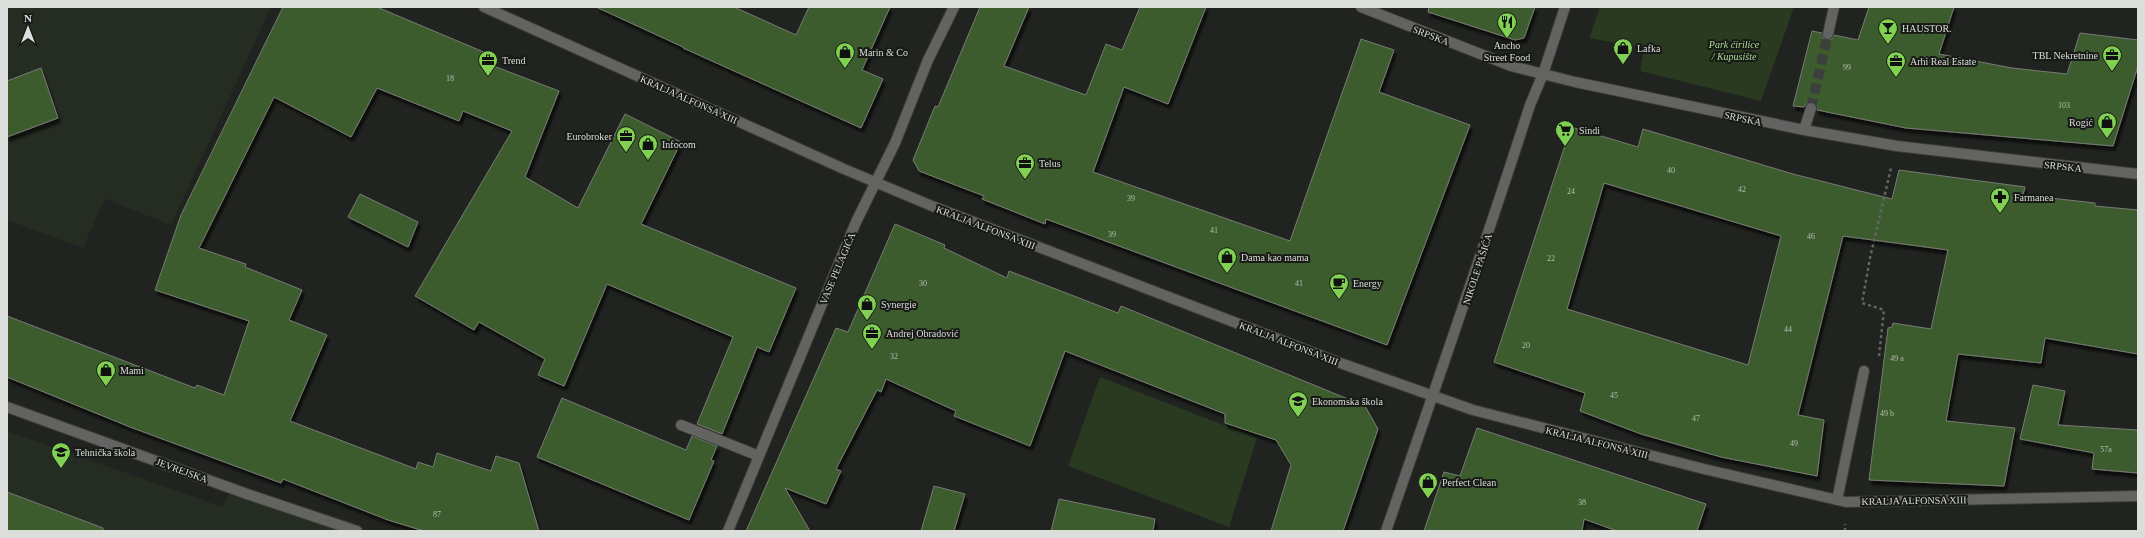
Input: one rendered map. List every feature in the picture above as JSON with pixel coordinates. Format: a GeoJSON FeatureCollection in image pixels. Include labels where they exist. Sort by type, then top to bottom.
{"type":"FeatureCollection","features":[{"type":"Feature","properties":{"kind":"street","name":"KRALJA ALFONSA XIII"},"geometry":{"type":"LineString","coordinates":[[484,7],[932,206],[1432,396],[1473,410],[1704,469],[1846,502],[2138,496]]}},
{"type":"Feature","properties":{"kind":"street","name":"VASE PELAGIĆA"},"geometry":{"type":"LineString","coordinates":[[728,531],[856,222],[895,143],[928,60],[954,7]]}},
{"type":"Feature","properties":{"kind":"street","name":"SRPSKA"},"geometry":{"type":"LineString","coordinates":[[1361,7],[1511,66],[1543,74],[1804,130],[1897,146],[2138,174]]}},
{"type":"Feature","properties":{"kind":"street","name":"NIKOLE PAŠIĆA"},"geometry":{"type":"LineString","coordinates":[[1386,531],[1432,396],[1449,353],[1530,105],[1543,74],[1565,7]]}},
{"type":"Feature","properties":{"kind":"street"},"geometry":{"type":"LineString","coordinates":[[1828,34],[1834,7]]}},
{"type":"Feature","properties":{"kind":"street"},"geometry":{"type":"LineString","coordinates":[[1804,130],[1811,108]]}},
{"type":"Feature","properties":{"kind":"street"},"geometry":{"type":"LineString","coordinates":[[1837,500],[1864,371]]}},
{"type":"Feature","properties":{"kind":"street","name":"JEVREJSKA"},"geometry":{"type":"LineString","coordinates":[[7,407],[247,494],[358,531]]}},
{"type":"Feature","properties":{"kind":"street"},"geometry":{"type":"LineString","coordinates":[[682,425],[759,456]]}},
{"type":"Feature","properties":{"kind":"path"},"geometry":{"type":"LineString","coordinates":[[1878,364],[1884,310],[1862,303],[1870,258],[1897,146]]}},
{"type":"Feature","properties":{"kind":"shaded area"},"geometry":{"type":"Polygon","coordinates":[[[7,7],[271,7],[171,225],[105,199],[83,248],[7,220],[7,7]]]}},
{"type":"Feature","properties":{"kind":"shaded area","name":"Tehnička škola"},"geometry":{"type":"Polygon","coordinates":[[[7,431],[223,507],[228,494],[341,531],[7,531],[7,431]]]}},
{"type":"Feature","properties":{"kind":"green space","name":"Park ćirilice / Kupusište"},"geometry":{"type":"Polygon","coordinates":[[[1600,7],[1794,7],[1761,101],[1640,71],[1644,48],[1589,38],[1600,7]]]}},
{"type":"Feature","properties":{"kind":"green space"},"geometry":{"type":"Polygon","coordinates":[[[1100,377],[1257,438],[1229,527],[1068,466],[1100,377]]]}},
{"type":"Feature","properties":{"kind":"building"},"geometry":{"type":"Polygon","coordinates":[[[283,7],[377,7],[486,53],[483,62],[559,91],[525,177],[578,208],[625,114],[681,142],[641,224],[796,288],[769,352],[757,347],[722,434],[697,424],[733,337],[607,284],[564,386],[538,375],[545,359],[479,322],[474,330],[415,296],[512,131],[463,111],[459,121],[377,88],[351,137],[274,97],[199,248],[246,264],[245,267],[302,290],[289,320],[327,335],[290,421],[416,469],[418,462],[433,467],[437,453],[491,471],[496,456],[519,463],[539,531],[424,531],[388,520],[283,479],[281,483],[130,427],[7,377],[7,316],[195,388],[197,385],[224,395],[249,321],[155,290],[181,215],[283,7]]]}},
{"type":"Feature","properties":{"kind":"building"},"geometry":{"type":"Polygon","coordinates":[[[596,7],[734,7],[796,35],[809,7],[890,7],[862,70],[883,79],[861,128],[596,7]]]}},
{"type":"Feature","properties":{"kind":"building"},"geometry":{"type":"Polygon","coordinates":[[[980,7],[1029,7],[1004,66],[1086,95],[1106,44],[1122,50],[1140,7],[1206,7],[1168,104],[1124,87],[1093,172],[1290,241],[1361,39],[1394,50],[1379,92],[1470,125],[1387,345],[1046,219],[1045,224],[982,199],[984,196],[919,171],[913,160],[935,106],[938,107],[980,7]]]}},
{"type":"Feature","properties":{"kind":"building"},"geometry":{"type":"Polygon","coordinates":[[[1429,7],[1535,7],[1524,38],[1515,40],[1428,12],[1429,7]]]}},
{"type":"Feature","properties":{"kind":"building"},"geometry":{"type":"Polygon","coordinates":[[[1869,7],[1954,7],[1939,54],[2012,68],[2067,74],[2080,33],[2138,40],[2138,66],[2113,146],[1906,128],[1817,110],[1816,104],[1813,102],[1807,103],[1804,107],[1793,106],[1812,31],[1822,33],[1823,38],[1827,40],[1832,39],[1834,35],[1858,40],[1869,7]]]}},
{"type":"Feature","properties":{"kind":"building"},"geometry":{"type":"Polygon","coordinates":[[[41,68],[58,118],[7,137],[7,81],[41,68]]]}},
{"type":"Feature","properties":{"kind":"building"},"geometry":{"type":"Polygon","coordinates":[[[1571,127],[1638,147],[1643,129],[1793,174],[1892,199],[1899,170],[2025,187],[2023,195],[2095,203],[2095,206],[2138,210],[2138,354],[2045,338],[2041,363],[1958,354],[1946,421],[2015,428],[2004,486],[1869,480],[1888,328],[1892,327],[1893,323],[1931,329],[1948,250],[1843,236],[1798,415],[1824,420],[1817,476],[1721,457],[1641,434],[1580,411],[1585,393],[1494,362],[1571,127]],[[1604,183],[1567,309],[1748,365],[1781,236],[1604,183]]]}},
{"type":"Feature","properties":{"kind":"building"},"geometry":{"type":"Polygon","coordinates":[[[360,194],[418,222],[408,247],[348,217],[360,194]]]}},
{"type":"Feature","properties":{"kind":"building"},"geometry":{"type":"Polygon","coordinates":[[[895,224],[945,245],[944,248],[1007,278],[1009,271],[1118,313],[1121,306],[1365,406],[1378,429],[1343,531],[1271,531],[1291,465],[1276,440],[1225,423],[1225,414],[1065,351],[1030,446],[954,416],[956,411],[886,379],[881,392],[877,390],[836,469],[841,471],[826,504],[785,488],[810,531],[746,531],[836,328],[848,332],[895,224]]]}},
{"type":"Feature","properties":{"kind":"building"},"geometry":{"type":"Polygon","coordinates":[[[2033,385],[2065,391],[2058,425],[2138,430],[2138,473],[2092,469],[2094,453],[2020,439],[2033,385]]]}},
{"type":"Feature","properties":{"kind":"building"},"geometry":{"type":"Polygon","coordinates":[[[562,398],[686,450],[692,436],[717,446],[711,460],[714,461],[689,520],[537,457],[562,398]]]}},
{"type":"Feature","properties":{"kind":"building"},"geometry":{"type":"Polygon","coordinates":[[[1477,428],[1706,504],[1697,531],[1617,531],[1584,519],[1582,531],[1424,531],[1444,472],[1460,476],[1477,428]]]}},
{"type":"Feature","properties":{"kind":"building"},"geometry":{"type":"Polygon","coordinates":[[[934,486],[965,494],[954,531],[921,531],[934,486]]]}},
{"type":"Feature","properties":{"kind":"building"},"geometry":{"type":"Polygon","coordinates":[[[7,492],[103,528],[103,531],[7,531],[7,492]]]}},
{"type":"Feature","properties":{"kind":"building"},"geometry":{"type":"Polygon","coordinates":[[[1059,499],[1155,519],[1153,531],[1051,531],[1059,499]]]}},
{"type":"Feature","properties":{"kind":"tunnel"},"geometry":{"type":"LineString","coordinates":[[1811,108],[1828,34]]}},
{"type":"Feature","properties":{"kind":"place","name":"Ancho Street Food"},"geometry":{"type":"Point","coordinates":[1507,39]}},
{"type":"Feature","properties":{"kind":"place","name":"HAUSTOR."},"geometry":{"type":"Point","coordinates":[1888,45]}},
{"type":"Feature","properties":{"kind":"place","name":"Lafka"},"geometry":{"type":"Point","coordinates":[1623,65]}},
{"type":"Feature","properties":{"kind":"place","name":"Marin & Co"},"geometry":{"type":"Point","coordinates":[845,69]}},
{"type":"Feature","properties":{"kind":"place","name":"TBL Nekretnine"},"geometry":{"type":"Point","coordinates":[2112,72]}},
{"type":"Feature","properties":{"kind":"place","name":"Trend"},"geometry":{"type":"Point","coordinates":[488,77]}},
{"type":"Feature","properties":{"kind":"place","name":"Arhi Real Estate"},"geometry":{"type":"Point","coordinates":[1896,78]}},
{"type":"Feature","properties":{"kind":"place","name":"Rogić"},"geometry":{"type":"Point","coordinates":[2107,139]}},
{"type":"Feature","properties":{"kind":"place","name":"Sindi"},"geometry":{"type":"Point","coordinates":[1565,147]}},
{"type":"Feature","properties":{"kind":"place","name":"Eurobroker"},"geometry":{"type":"Point","coordinates":[626,153]}},
{"type":"Feature","properties":{"kind":"place","name":"Infocom"},"geometry":{"type":"Point","coordinates":[648,161]}},
{"type":"Feature","properties":{"kind":"place","name":"Telus"},"geometry":{"type":"Point","coordinates":[1025,180]}},
{"type":"Feature","properties":{"kind":"place","name":"Farmanea"},"geometry":{"type":"Point","coordinates":[2000,214]}},
{"type":"Feature","properties":{"kind":"place","name":"Dama kao mama"},"geometry":{"type":"Point","coordinates":[1227,274]}},
{"type":"Feature","properties":{"kind":"place","name":"Energy"},"geometry":{"type":"Point","coordinates":[1339,300]}},
{"type":"Feature","properties":{"kind":"place","name":"Synergie"},"geometry":{"type":"Point","coordinates":[867,321]}},
{"type":"Feature","properties":{"kind":"place","name":"Andrej Obradović"},"geometry":{"type":"Point","coordinates":[872,350]}},
{"type":"Feature","properties":{"kind":"place","name":"Mami"},"geometry":{"type":"Point","coordinates":[106,387]}},
{"type":"Feature","properties":{"kind":"place","name":"Ekonomska škola"},"geometry":{"type":"Point","coordinates":[1298,418]}},
{"type":"Feature","properties":{"kind":"place","name":"Tehnička škola"},"geometry":{"type":"Point","coordinates":[61,469]}},
{"type":"Feature","properties":{"kind":"place","name":"Perfect Clean"},"geometry":{"type":"Point","coordinates":[1428,499]}}]}
